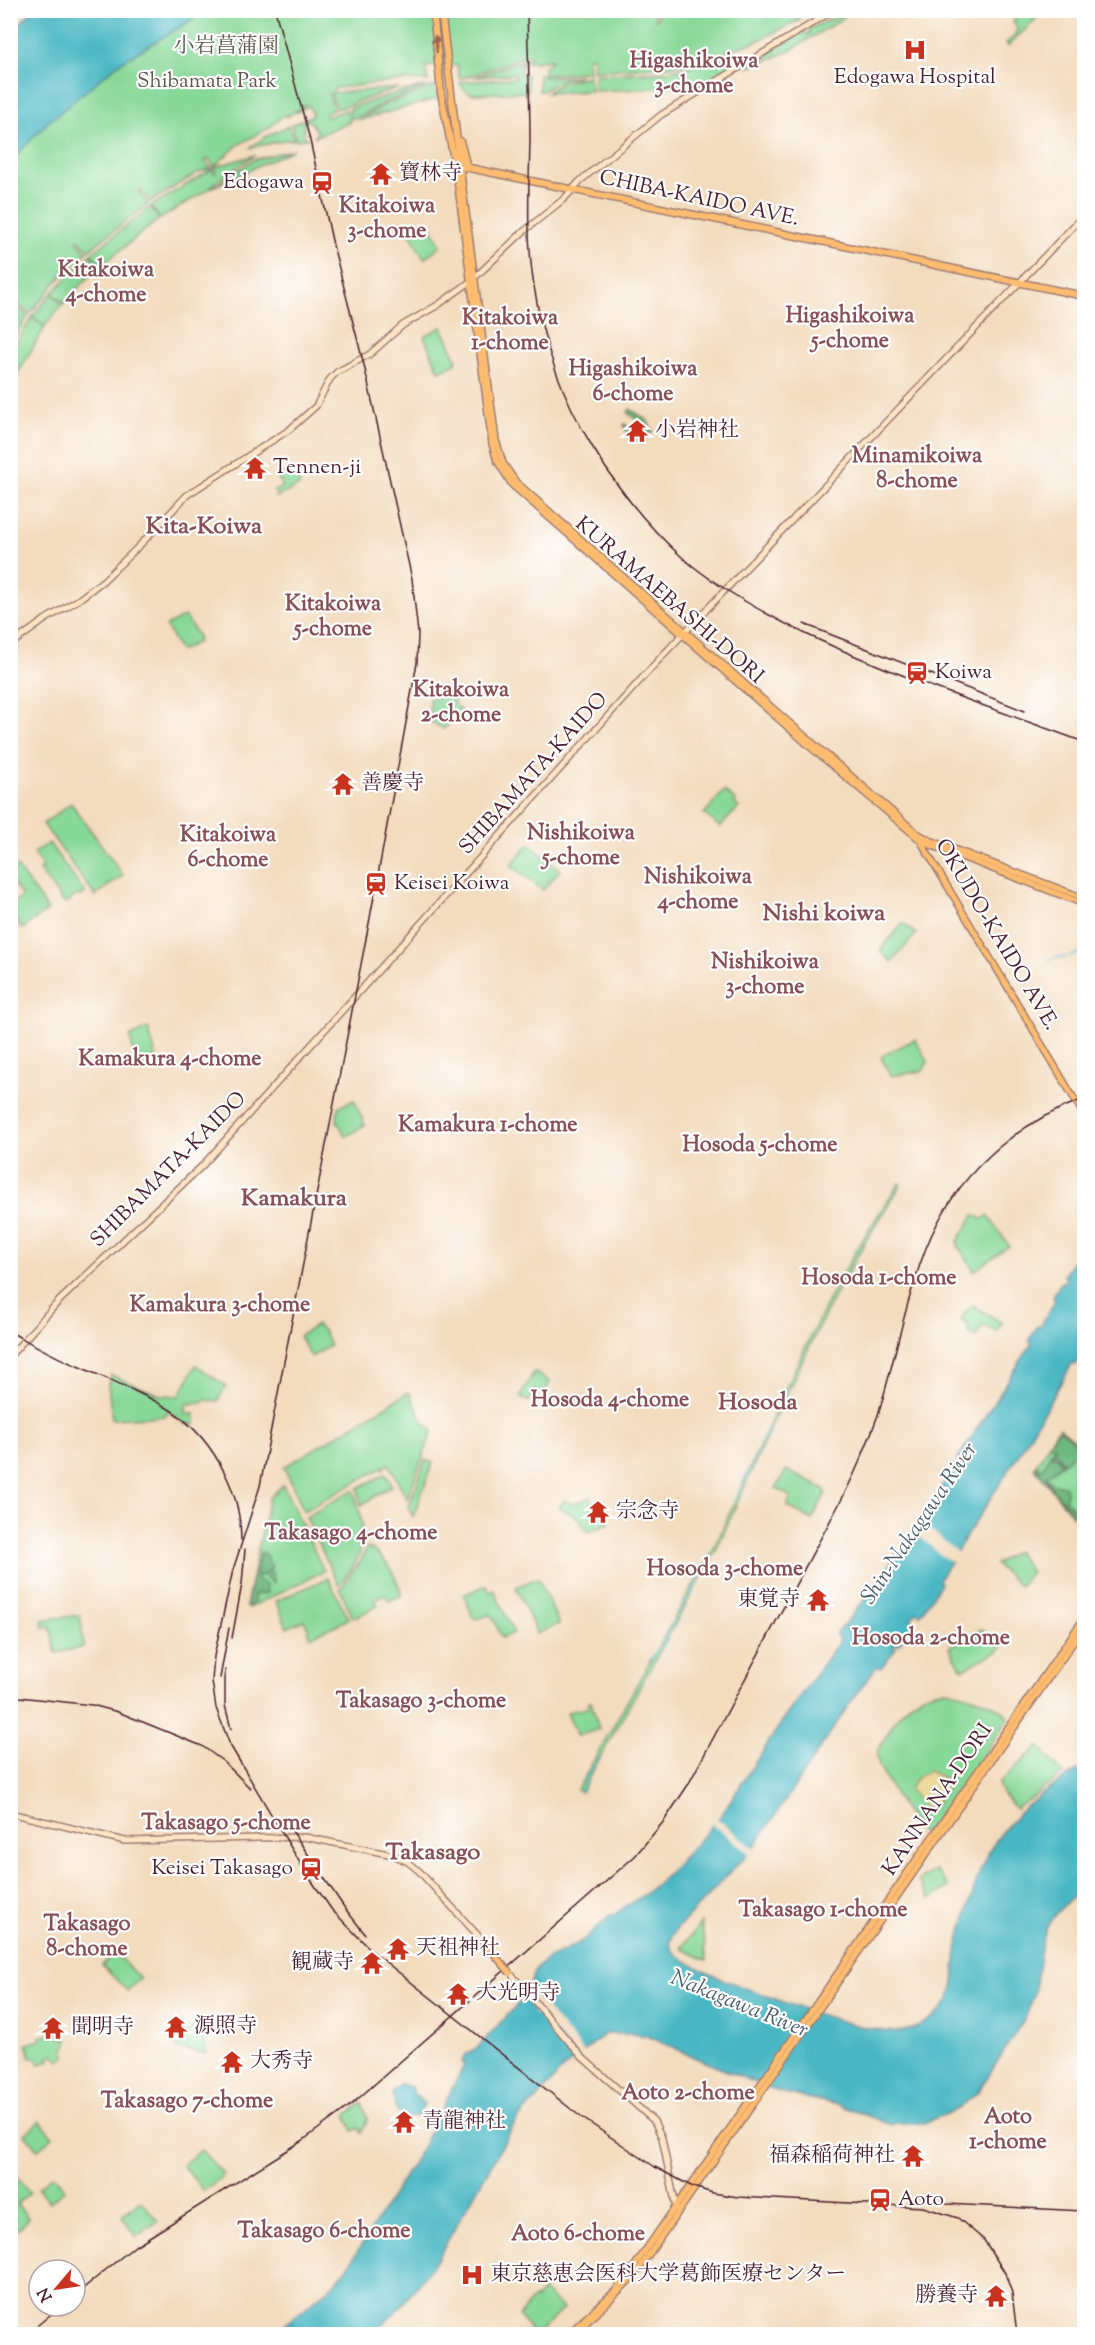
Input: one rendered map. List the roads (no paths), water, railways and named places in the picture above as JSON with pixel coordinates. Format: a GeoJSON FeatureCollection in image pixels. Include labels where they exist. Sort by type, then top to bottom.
{"type":"FeatureCollection","features":[{"type":"Feature","properties":{"kind":"highway"},"geometry":{"type":"LineString","coordinates":[[433,10],[440,78],[460,166]]}},
{"type":"Feature","properties":{"kind":"highway"},"geometry":{"type":"LineString","coordinates":[[441,10],[460,166]]}},
{"type":"Feature","properties":{"kind":"highway","name":"CHIBA-KAIDO AVE."},"geometry":{"type":"LineString","coordinates":[[460,166],[1084,296]]}},
{"type":"Feature","properties":{"kind":"main road"},"geometry":{"type":"LineString","coordinates":[[10,645],[104,580],[187,495],[286,432],[303,418],[317,404],[330,379],[337,372],[370,354],[403,325],[473,281],[573,188],[661,114],[834,10]]}},
{"type":"Feature","properties":{"kind":"main road","name":"KURAMAEBASHI-DORI"},"geometry":{"type":"LineString","coordinates":[[460,166],[492,444],[503,473],[516,488],[917,832],[930,840],[1084,898]]}},
{"type":"Feature","properties":{"kind":"main road","name":"SHIBAMATA-KAIDO"},"geometry":{"type":"LineString","coordinates":[[10,1356],[62,1298],[202,1166],[684,632],[1084,215]]}},
{"type":"Feature","properties":{"kind":"main road","name":"KURAMAEBASHI-DORI"},"geometry":{"type":"LineString","coordinates":[[684,632],[919,839],[1084,904]]}},
{"type":"Feature","properties":{"kind":"main road","name":"OKUDO-KAIDO AVE."},"geometry":{"type":"LineString","coordinates":[[917,832],[919,839],[1084,1115]]}},
{"type":"Feature","properties":{"kind":"main road","name":"KANNANA-DORI"},"geometry":{"type":"LineString","coordinates":[[922,1857],[1084,1618]]}},
{"type":"Feature","properties":{"kind":"main road","name":"KANNANA-DORI"},"geometry":{"type":"LineString","coordinates":[[568,2334],[622,2283],[704,2171],[1084,1627]]}},
{"type":"Feature","properties":{"kind":"main road"},"geometry":{"type":"LineString","coordinates":[[10,1813],[125,1841],[302,1837],[402,1858],[420,1871],[582,2057],[657,2125],[662,2138],[676,2208]]}},
{"type":"Feature","properties":{"kind":"main road"},"geometry":{"type":"LineString","coordinates":[[575,2334],[634,2276],[704,2171]]}},
{"type":"Feature","properties":{"kind":"water"},"geometry":{"type":"Polygon","coordinates":[[[33,10],[207,11],[118,64],[45,125],[11,161],[11,32],[33,10]]]}},
{"type":"Feature","properties":{"kind":"water","name":"Nakagawa River"},"geometry":{"type":"Polygon","coordinates":[[[1084,1239],[1084,1342],[1081,1348],[1084,1350],[1075,1365],[1072,1364],[1017,1457],[939,1579],[941,1584],[920,1615],[916,1612],[910,1622],[913,1624],[898,1645],[894,1644],[896,1648],[881,1668],[876,1667],[754,1847],[674,1932],[670,1942],[672,1949],[683,1959],[733,1983],[799,2008],[879,2030],[897,2032],[915,2028],[935,2016],[950,1998],[960,1937],[979,1874],[992,1846],[1026,1807],[1040,1795],[1084,1767],[1084,1887],[1057,1912],[1047,1926],[1042,1942],[1034,1995],[1026,2016],[979,2091],[958,2109],[924,2123],[895,2123],[892,2125],[839,2105],[779,2092],[647,2036],[605,2034],[564,2068],[517,2120],[436,2261],[401,2306],[375,2334],[273,2334],[332,2286],[347,2268],[420,2151],[465,2063],[461,2063],[465,2055],[478,2047],[531,1990],[535,1971],[541,1964],[582,1941],[610,1915],[646,1893],[669,1873],[719,1818],[785,1717],[840,1640],[836,1634],[861,1605],[897,1552],[901,1553],[943,1490],[940,1487],[954,1471],[950,1467],[956,1467],[960,1463],[957,1460],[1032,1343],[1029,1341],[1037,1326],[1040,1327],[1055,1301],[1053,1296],[1061,1282],[1066,1282],[1064,1275],[1073,1261],[1078,1261],[1083,1252],[1080,1247],[1084,1239]]]}},
{"type":"Feature","properties":{"kind":"water"},"geometry":{"type":"Polygon","coordinates":[[[401,2084],[411,2087],[413,2093],[424,2104],[418,2116],[406,2118],[396,2110],[392,2092],[401,2084]]]}},
{"type":"Feature","properties":{"kind":"waterway"},"geometry":{"type":"LineString","coordinates":[[1070,956],[1081,952]]}},
{"type":"Feature","properties":{"kind":"waterway"},"geometry":{"type":"LineString","coordinates":[[1049,960],[1067,957]]}},
{"type":"Feature","properties":{"kind":"waterway"},"geometry":{"type":"LineString","coordinates":[[760,1445],[768,1429]]}},
{"type":"Feature","properties":{"kind":"waterway"},"geometry":{"type":"LineString","coordinates":[[751,1469],[759,1452]]}},
{"type":"Feature","properties":{"kind":"waterway"},"geometry":{"type":"LineString","coordinates":[[745,1478],[750,1469]]}},
{"type":"Feature","properties":{"kind":"waterway"},"geometry":{"type":"LineString","coordinates":[[735,1502],[744,1480]]}},
{"type":"Feature","properties":{"kind":"waterway"},"geometry":{"type":"LineString","coordinates":[[689,1597],[700,1577]]}},
{"type":"Feature","properties":{"kind":"waterway"},"geometry":{"type":"LineString","coordinates":[[683,1605],[687,1598]]}},
{"type":"Feature","properties":{"kind":"waterway"},"geometry":{"type":"LineString","coordinates":[[667,1637],[684,1606]]}},
{"type":"Feature","properties":{"kind":"waterway"},"geometry":{"type":"LineString","coordinates":[[659,1649],[666,1638]]}},
{"type":"Feature","properties":{"kind":"waterway"},"geometry":{"type":"LineString","coordinates":[[651,1659],[658,1648]]}},
{"type":"Feature","properties":{"kind":"waterway"},"geometry":{"type":"LineString","coordinates":[[592,1769],[600,1756]]}},
{"type":"Feature","properties":{"kind":"waterway"},"geometry":{"type":"LineString","coordinates":[[584,1780],[591,1769]]}},
{"type":"Feature","properties":{"kind":"waterway"},"geometry":{"type":"LineString","coordinates":[[580,1792],[586,1781]]}},
{"type":"Feature","properties":{"kind":"railway"},"geometry":{"type":"LineString","coordinates":[[275,10],[309,136],[412,579],[418,633],[417,663],[260,1486],[233,1570],[214,1656],[212,1681],[216,1708],[230,1745],[306,1873],[332,1910],[373,1952],[581,2117],[655,2167],[693,2187],[713,2193],[738,2197],[923,2207],[958,2218],[984,2240],[1005,2273],[1012,2293],[1017,2334]]}},
{"type":"Feature","properties":{"kind":"railway"},"geometry":{"type":"LineString","coordinates":[[527,10],[530,125],[529,232],[531,268],[538,307],[548,349],[563,389],[592,446],[623,492],[658,534],[684,559],[728,591],[776,619],[876,665],[1084,742]]}},
{"type":"Feature","properties":{"kind":"railway"},"geometry":{"type":"LineString","coordinates":[[804,624],[1025,711]]}},
{"type":"Feature","properties":{"kind":"railway"},"geometry":{"type":"LineString","coordinates":[[87,2285],[135,2246],[302,2141],[352,2104],[635,1856],[664,1821],[688,1785],[849,1485],[878,1415],[912,1289],[938,1222],[970,1176],[1010,1138],[1033,1123],[1084,1099]]}},
{"type":"Feature","properties":{"kind":"railway"},"geometry":{"type":"LineString","coordinates":[[10,1332],[61,1359],[164,1406],[195,1430],[208,1446],[229,1481],[240,1520],[241,1540]]}},
{"type":"Feature","properties":{"kind":"railway"},"geometry":{"type":"LineString","coordinates":[[232,1638],[242,1584],[245,1549]]}},
{"type":"Feature","properties":{"kind":"railway"},"geometry":{"type":"LineString","coordinates":[[220,1678],[229,1628]]}},
{"type":"Feature","properties":{"kind":"railway"},"geometry":{"type":"LineString","coordinates":[[225,1670],[225,1705],[231,1729]]}},
{"type":"Feature","properties":{"kind":"railway"},"geometry":{"type":"LineString","coordinates":[[10,1696],[92,1705],[118,1712],[202,1746],[224,1762],[250,1788]]}},
{"type":"Feature","properties":{"kind":"railway"},"geometry":{"type":"LineString","coordinates":[[284,1819],[365,1934]]}},
{"type":"Feature","properties":{"kind":"railway"},"geometry":{"type":"LineString","coordinates":[[932,2201],[947,2204],[1084,2211]]}},
{"type":"Feature","properties":{"kind":"railway"},"geometry":{"type":"LineString","coordinates":[[27,2334],[46,2318]]}},
{"type":"Feature","properties":{"kind":"place","name":"Edogawa Hospital"},"geometry":{"type":"Point","coordinates":[915,50]}},
{"type":"Feature","properties":{"kind":"place","name":"寶林寺"},"geometry":{"type":"Point","coordinates":[381,174]}},
{"type":"Feature","properties":{"kind":"place","name":"Edogawa"},"geometry":{"type":"Point","coordinates":[322,183]}},
{"type":"Feature","properties":{"kind":"place","name":"小岩神社"},"geometry":{"type":"Point","coordinates":[637,431]}},
{"type":"Feature","properties":{"kind":"place","name":"Tennen-ji"},"geometry":{"type":"Point","coordinates":[255,468]}},
{"type":"Feature","properties":{"kind":"place","name":"Koiwa"},"geometry":{"type":"Point","coordinates":[917,673]}},
{"type":"Feature","properties":{"kind":"place","name":"善慶寺"},"geometry":{"type":"Point","coordinates":[343,784]}},
{"type":"Feature","properties":{"kind":"place","name":"Keisei Koiwa"},"geometry":{"type":"Point","coordinates":[376,884]}},
{"type":"Feature","properties":{"kind":"place","name":"宗念寺"},"geometry":{"type":"Point","coordinates":[598,1512]}},
{"type":"Feature","properties":{"kind":"place","name":"東覚寺"},"geometry":{"type":"Point","coordinates":[818,1600]}},
{"type":"Feature","properties":{"kind":"place","name":"Keisei Takasago"},"geometry":{"type":"Point","coordinates":[311,1869]}},
{"type":"Feature","properties":{"kind":"place","name":"天祖神社"},"geometry":{"type":"Point","coordinates":[398,1949]}},
{"type":"Feature","properties":{"kind":"place","name":"観蔵寺"},"geometry":{"type":"Point","coordinates":[372,1963]}},
{"type":"Feature","properties":{"kind":"place","name":"大光明寺"},"geometry":{"type":"Point","coordinates":[458,1994]}},
{"type":"Feature","properties":{"kind":"place","name":"源照寺"},"geometry":{"type":"Point","coordinates":[176,2027]}},
{"type":"Feature","properties":{"kind":"place","name":"聞明寺"},"geometry":{"type":"Point","coordinates":[53,2028]}},
{"type":"Feature","properties":{"kind":"place","name":"大秀寺"},"geometry":{"type":"Point","coordinates":[232,2062]}},
{"type":"Feature","properties":{"kind":"place","name":"青龍神社"},"geometry":{"type":"Point","coordinates":[404,2122]}},
{"type":"Feature","properties":{"kind":"place","name":"福森稲荷神社"},"geometry":{"type":"Point","coordinates":[913,2156]}},
{"type":"Feature","properties":{"kind":"place","name":"Aoto"},"geometry":{"type":"Point","coordinates":[880,2200]}},
{"type":"Feature","properties":{"kind":"place","name":"東京慈恵会医科大学葛飾医療センター"},"geometry":{"type":"Point","coordinates":[472,2275]}},
{"type":"Feature","properties":{"kind":"place","name":"勝養寺"},"geometry":{"type":"Point","coordinates":[996,2296]}},
{"type":"Feature","properties":{"kind":"district","name":"Higashikoiwa 3-chome"},"geometry":{"type":"Point","coordinates":[694,74]}},
{"type":"Feature","properties":{"kind":"district","name":"Kitakoiwa 3-chome"},"geometry":{"type":"Point","coordinates":[387,220]}},
{"type":"Feature","properties":{"kind":"district","name":"Kitakoiwa 4-chome"},"geometry":{"type":"Point","coordinates":[106,284]}},
{"type":"Feature","properties":{"kind":"district","name":"Higashikoiwa 5-chome"},"geometry":{"type":"Point","coordinates":[850,330]}},
{"type":"Feature","properties":{"kind":"district","name":"Kitakoiwa 1-chome"},"geometry":{"type":"Point","coordinates":[510,332]}},
{"type":"Feature","properties":{"kind":"district","name":"Higashikoiwa 6-chome"},"geometry":{"type":"Point","coordinates":[633,382]}},
{"type":"Feature","properties":{"kind":"district","name":"Minamikoiwa 8-chome"},"geometry":{"type":"Point","coordinates":[917,470]}},
{"type":"Feature","properties":{"kind":"district","name":"Kita-Koiwa"},"geometry":{"type":"Point","coordinates":[204,527]}},
{"type":"Feature","properties":{"kind":"district","name":"Kitakoiwa 5-chome"},"geometry":{"type":"Point","coordinates":[333,618]}},
{"type":"Feature","properties":{"kind":"district","name":"Kitakoiwa 2-chome"},"geometry":{"type":"Point","coordinates":[461,704]}},
{"type":"Feature","properties":{"kind":"district","name":"Nishikoiwa 5-chome"},"geometry":{"type":"Point","coordinates":[581,846]}},
{"type":"Feature","properties":{"kind":"district","name":"Kitakoiwa 6-chome"},"geometry":{"type":"Point","coordinates":[228,848]}},
{"type":"Feature","properties":{"kind":"district","name":"Nishikoiwa 4-chome"},"geometry":{"type":"Point","coordinates":[698,890]}},
{"type":"Feature","properties":{"kind":"district","name":"Nishi koiwa"},"geometry":{"type":"Point","coordinates":[824,914]}},
{"type":"Feature","properties":{"kind":"district","name":"Nishikoiwa 3-chome"},"geometry":{"type":"Point","coordinates":[765,976]}},
{"type":"Feature","properties":{"kind":"district","name":"Kamakura 4-chome"},"geometry":{"type":"Point","coordinates":[170,1060]}},
{"type":"Feature","properties":{"kind":"district","name":"Kamakura 1-chome"},"geometry":{"type":"Point","coordinates":[488,1126]}},
{"type":"Feature","properties":{"kind":"district","name":"Hosoda 5-chome"},"geometry":{"type":"Point","coordinates":[760,1146]}},
{"type":"Feature","properties":{"kind":"district","name":"Kamakura"},"geometry":{"type":"Point","coordinates":[294,1199]}},
{"type":"Feature","properties":{"kind":"district","name":"Hosoda 1-chome"},"geometry":{"type":"Point","coordinates":[879,1279]}},
{"type":"Feature","properties":{"kind":"district","name":"Kamakura 3-chome"},"geometry":{"type":"Point","coordinates":[220,1306]}},
{"type":"Feature","properties":{"kind":"district","name":"Hosoda 4-chome"},"geometry":{"type":"Point","coordinates":[610,1401]}},
{"type":"Feature","properties":{"kind":"district","name":"Hosoda"},"geometry":{"type":"Point","coordinates":[758,1403]}},
{"type":"Feature","properties":{"kind":"district","name":"Takasago 4-chome"},"geometry":{"type":"Point","coordinates":[351,1534]}},
{"type":"Feature","properties":{"kind":"district","name":"Hosoda 3-chome"},"geometry":{"type":"Point","coordinates":[725,1570]}},
{"type":"Feature","properties":{"kind":"district","name":"Hosoda 2-chome"},"geometry":{"type":"Point","coordinates":[931,1639]}},
{"type":"Feature","properties":{"kind":"district","name":"Takasago 3-chome"},"geometry":{"type":"Point","coordinates":[421,1702]}},
{"type":"Feature","properties":{"kind":"district","name":"Takasago 5-chome"},"geometry":{"type":"Point","coordinates":[226,1824]}},
{"type":"Feature","properties":{"kind":"district","name":"Takasago"},"geometry":{"type":"Point","coordinates":[433,1853]}},
{"type":"Feature","properties":{"kind":"district","name":"Takasago 1-chome"},"geometry":{"type":"Point","coordinates":[823,1911]}},
{"type":"Feature","properties":{"kind":"district","name":"Takasago 8-chome"},"geometry":{"type":"Point","coordinates":[87,1938]}},
{"type":"Feature","properties":{"kind":"district","name":"Aoto 2-chome"},"geometry":{"type":"Point","coordinates":[688,2094]}},
{"type":"Feature","properties":{"kind":"district","name":"Takasago 7-chome"},"geometry":{"type":"Point","coordinates":[187,2102]}},
{"type":"Feature","properties":{"kind":"district","name":"Aoto 1-chome"},"geometry":{"type":"Point","coordinates":[1008,2130]}},
{"type":"Feature","properties":{"kind":"district","name":"Takasago 6-chome"},"geometry":{"type":"Point","coordinates":[324,2232]}},
{"type":"Feature","properties":{"kind":"district","name":"Aoto 6-chome"},"geometry":{"type":"Point","coordinates":[578,2235]}},
{"type":"Feature","properties":{"kind":"park label","name":"小岩菖蒲園"},"geometry":{"type":"Point","coordinates":[226,47]}},
{"type":"Feature","properties":{"kind":"park label","name":"Shibamata Park"},"geometry":{"type":"Point","coordinates":[207,82]}},
{"type":"Feature","properties":{"kind":"water label","name":"Shin-Nakagawa River"},"geometry":{"type":"Point","coordinates":[920,1524]}}]}
